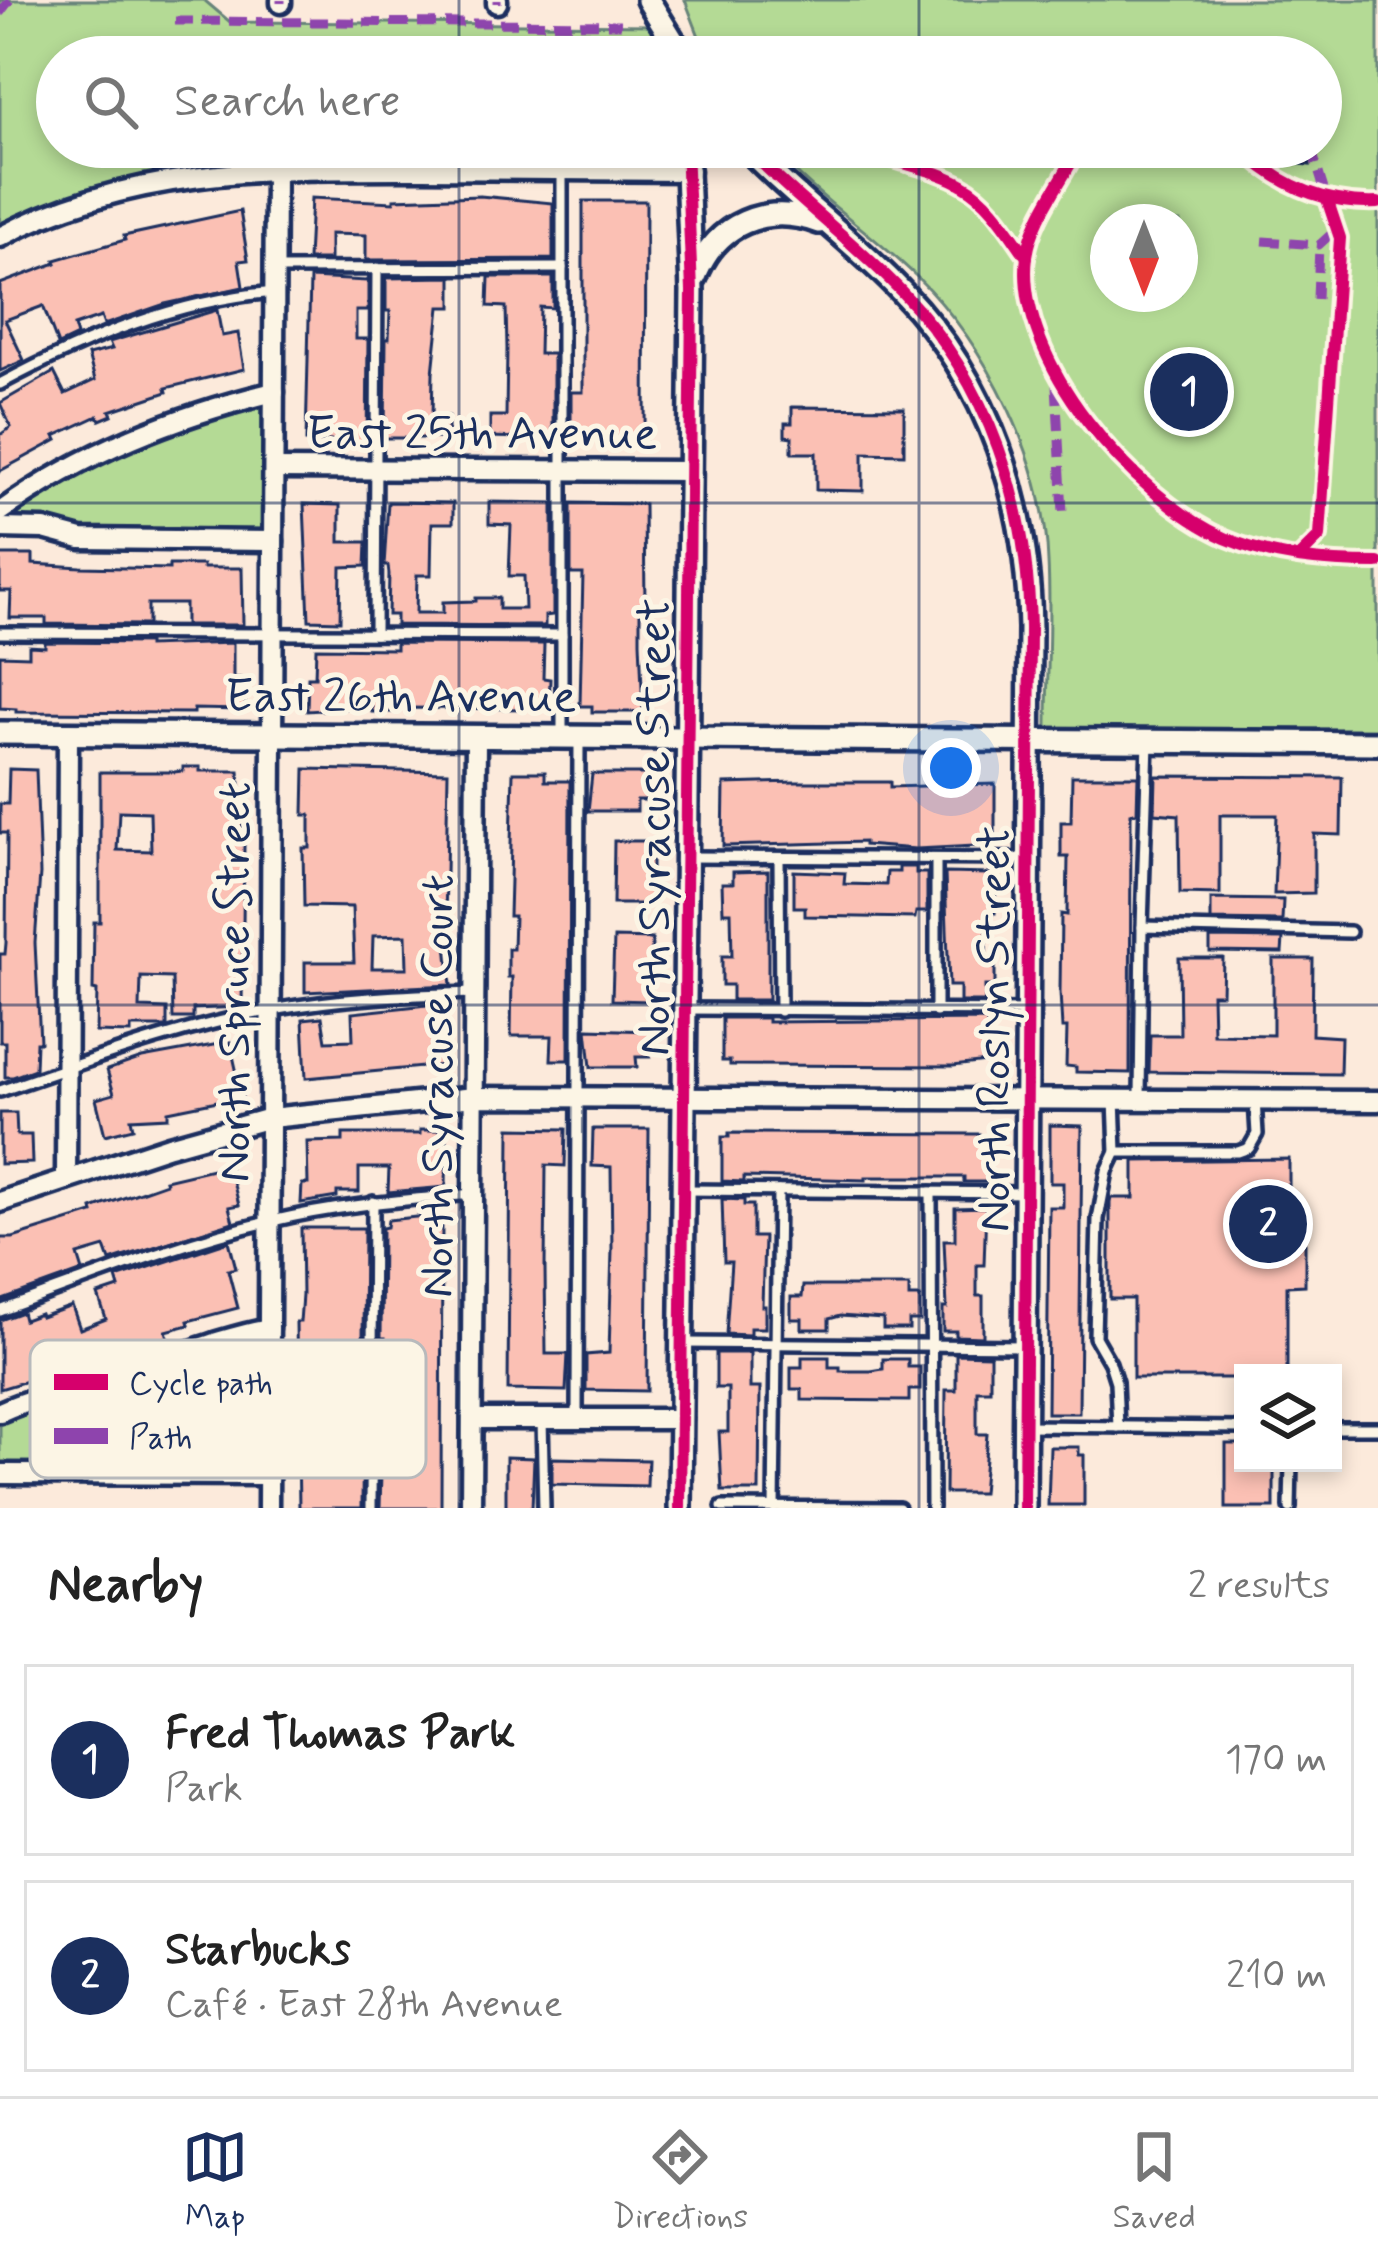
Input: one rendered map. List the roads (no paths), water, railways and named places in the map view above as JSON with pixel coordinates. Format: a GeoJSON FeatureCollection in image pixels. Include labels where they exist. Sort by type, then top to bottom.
{"type":"FeatureCollection","features":[{"type":"Feature","properties":{"kind":"street"},"geometry":{"type":"LineString","coordinates":[[648,0],[658,36]]}},
{"type":"Feature","properties":{"kind":"street"},"geometry":{"type":"LineString","coordinates":[[648,0],[670,36]]}},
{"type":"Feature","properties":{"kind":"street","name":"North Syracuse Street"},"geometry":{"type":"LineString","coordinates":[[680,1508],[692,286],[689,168]]}},
{"type":"Feature","properties":{"kind":"street","name":"North Roslyn Street"},"geometry":{"type":"LineString","coordinates":[[769,168],[903,292],[929,322],[964,373],[996,437],[1018,507],[1028,569],[1030,742],[1024,1508]]}},
{"type":"Feature","properties":{"kind":"street"},"geometry":{"type":"LineString","coordinates":[[0,237],[124,189],[194,176],[275,169],[689,171]]}},
{"type":"Feature","properties":{"kind":"street","name":"North Spruce Street"},"geometry":{"type":"LineString","coordinates":[[269,1340],[275,169]]}},
{"type":"Feature","properties":{"kind":"street"},"geometry":{"type":"LineString","coordinates":[[692,286],[711,245],[744,220],[785,214],[831,226]]}},
{"type":"Feature","properties":{"kind":"street","name":"East 25th Avenue"},"geometry":{"type":"LineString","coordinates":[[0,512],[74,466],[149,429],[274,392]]}},
{"type":"Feature","properties":{"kind":"street","name":"East 25th Avenue"},"geometry":{"type":"LineString","coordinates":[[274,469],[690,471]]}},
{"type":"Feature","properties":{"kind":"street"},"geometry":{"type":"LineString","coordinates":[[0,528],[44,530],[81,539],[273,541]]}},
{"type":"Feature","properties":{"kind":"street","name":"East 26th Avenue"},"geometry":{"type":"LineString","coordinates":[[0,734],[1378,743]]}},
{"type":"Feature","properties":{"kind":"street"},"geometry":{"type":"LineString","coordinates":[[66,1180],[68,734]]}},
{"type":"Feature","properties":{"kind":"street","name":"North Syracuse Court"},"geometry":{"type":"LineString","coordinates":[[471,1508],[476,737]]}},
{"type":"Feature","properties":{"kind":"street"},"geometry":{"type":"LineString","coordinates":[[0,1202],[270,1118],[474,1096],[1378,1101]]}},
{"type":"Feature","properties":{"kind":"street"},"geometry":{"type":"LineString","coordinates":[[221,1340],[269,1329]]}},
{"type":"Feature","properties":{"kind":"street"},"geometry":{"type":"LineString","coordinates":[[0,1412],[30,1400]]}},
{"type":"Feature","properties":{"kind":"street"},"geometry":{"type":"LineString","coordinates":[[472,1419],[682,1419]]}},
{"type":"Feature","properties":{"kind":"street"},"geometry":{"type":"LineString","coordinates":[[0,1474],[30,1474]]}},
{"type":"Feature","properties":{"kind":"lane"},"geometry":{"type":"LineString","coordinates":[[562,170],[562,635],[571,737],[578,1096],[577,1419]]}},
{"type":"Feature","properties":{"kind":"lane"},"geometry":{"type":"LineString","coordinates":[[375,634],[377,268]]}},
{"type":"Feature","properties":{"kind":"lane"},"geometry":{"type":"LineString","coordinates":[[275,269],[562,268]]}},
{"type":"Feature","properties":{"kind":"lane"},"geometry":{"type":"LineString","coordinates":[[0,384],[140,321],[224,296],[275,292]]}},
{"type":"Feature","properties":{"kind":"lane"},"geometry":{"type":"LineString","coordinates":[[0,633],[562,635]]}},
{"type":"Feature","properties":{"kind":"lane"},"geometry":{"type":"LineString","coordinates":[[1140,1100],[1148,742]]}},
{"type":"Feature","properties":{"kind":"lane"},"geometry":{"type":"LineString","coordinates":[[688,857],[1029,859]]}},
{"type":"Feature","properties":{"kind":"lane"},"geometry":{"type":"LineString","coordinates":[[779,859],[780,1011]]}},
{"type":"Feature","properties":{"kind":"lane"},"geometry":{"type":"LineString","coordinates":[[936,860],[936,1012]]}},
{"type":"Feature","properties":{"kind":"lane"},"geometry":{"type":"LineString","coordinates":[[1142,927],[1350,932]]}},
{"type":"Feature","properties":{"kind":"lane"},"geometry":{"type":"LineString","coordinates":[[0,1091],[181,1033],[271,1010],[385,995],[474,993]]}},
{"type":"Feature","properties":{"kind":"lane"},"geometry":{"type":"LineString","coordinates":[[686,1010],[1028,1011]]}},
{"type":"Feature","properties":{"kind":"lane"},"geometry":{"type":"LineString","coordinates":[[1114,1100],[1116,1152],[1107,1171],[1098,1220],[1094,1337],[1117,1382],[1118,1427]]}},
{"type":"Feature","properties":{"kind":"lane"},"geometry":{"type":"LineString","coordinates":[[1116,1152],[1238,1152],[1249,1148],[1257,1134],[1255,1100]]}},
{"type":"Feature","properties":{"kind":"lane"},"geometry":{"type":"LineString","coordinates":[[685,1190],[1028,1193]]}},
{"type":"Feature","properties":{"kind":"lane"},"geometry":{"type":"LineString","coordinates":[[774,1508],[778,1191]]}},
{"type":"Feature","properties":{"kind":"lane"},"geometry":{"type":"LineString","coordinates":[[932,1192],[932,1508]]}},
{"type":"Feature","properties":{"kind":"lane"},"geometry":{"type":"LineString","coordinates":[[0,1311],[270,1221],[373,1202],[473,1195]]}},
{"type":"Feature","properties":{"kind":"lane"},"geometry":{"type":"LineString","coordinates":[[372,1340],[373,1202]]}},
{"type":"Feature","properties":{"kind":"lane"},"geometry":{"type":"LineString","coordinates":[[682,1343],[1026,1346]]}},
{"type":"Feature","properties":{"kind":"lane"},"geometry":{"type":"LineString","coordinates":[[542,1419],[544,1508]]}},
{"type":"Feature","properties":{"kind":"lane"},"geometry":{"type":"LineString","coordinates":[[1025,1426],[1234,1428]]}},
{"type":"Feature","properties":{"kind":"lane"},"geometry":{"type":"LineString","coordinates":[[1342,1428],[1378,1428]]}},
{"type":"Feature","properties":{"kind":"lane"},"geometry":{"type":"LineString","coordinates":[[1290,1508],[1291,1472]]}},
{"type":"Feature","properties":{"kind":"lane"},"geometry":{"type":"LineString","coordinates":[[371,1478],[371,1508]]}},
{"type":"Feature","properties":{"kind":"lane"},"geometry":{"type":"LineString","coordinates":[[722,1507],[899,1508]]}},
{"type":"Feature","properties":{"kind":"place","name":"Fred Thomas Park"},"geometry":{"type":"Point","coordinates":[1189,392]}},
{"type":"Feature","properties":{"kind":"place","name":"Starbucks"},"geometry":{"type":"Point","coordinates":[1268,1224]}}]}
